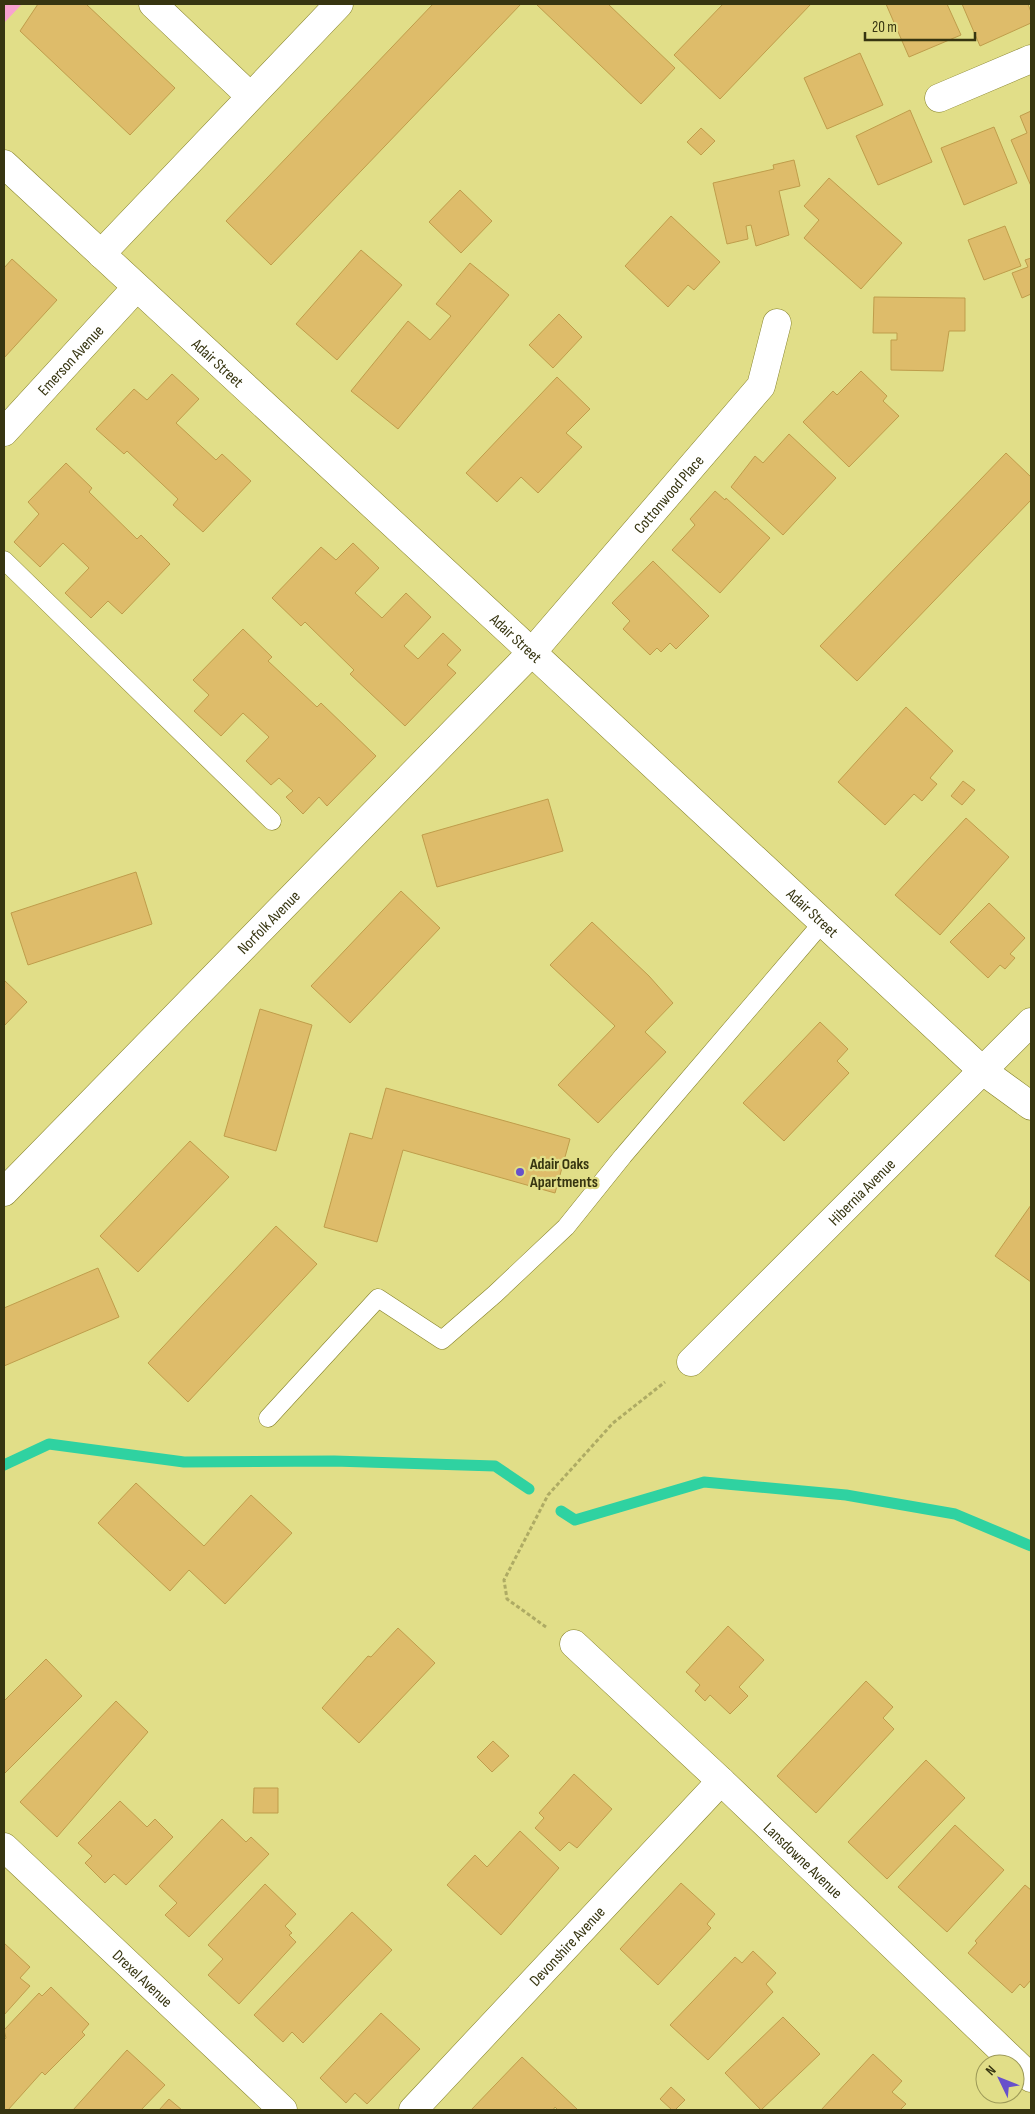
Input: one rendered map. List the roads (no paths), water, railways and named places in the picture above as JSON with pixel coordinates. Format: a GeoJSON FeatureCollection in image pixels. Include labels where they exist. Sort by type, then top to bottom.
{"type":"FeatureCollection","features":[{"type":"Feature","properties":{"kind":"street"},"geometry":{"type":"LineString","coordinates":[[153,4],[250,96]]}},
{"type":"Feature","properties":{"kind":"street"},"geometry":{"type":"LineString","coordinates":[[101,254],[339,4]]}},
{"type":"Feature","properties":{"kind":"street"},"geometry":{"type":"LineString","coordinates":[[939,98],[1031,59]]}},
{"type":"Feature","properties":{"kind":"street","name":"Adair Street"},"geometry":{"type":"LineString","coordinates":[[4,164],[136,288],[532,651],[983,1071],[1031,1106]]}},
{"type":"Feature","properties":{"kind":"street","name":"Emerson Avenue"},"geometry":{"type":"LineString","coordinates":[[4,432],[136,288]]}},
{"type":"Feature","properties":{"kind":"street","name":"Cottonwood Place"},"geometry":{"type":"LineString","coordinates":[[532,651],[761,386],[777,323]]}},
{"type":"Feature","properties":{"kind":"street","name":"Norfolk Avenue"},"geometry":{"type":"LineString","coordinates":[[4,1192],[532,651]]}},
{"type":"Feature","properties":{"kind":"street","name":"Hibernia Avenue"},"geometry":{"type":"LineString","coordinates":[[691,1362],[1031,1022]]}},
{"type":"Feature","properties":{"kind":"street","name":"Lansdowne Avenue"},"geometry":{"type":"LineString","coordinates":[[574,1644],[721,1781],[1031,2078]]}},
{"type":"Feature","properties":{"kind":"street","name":"Devonshire Avenue"},"geometry":{"type":"LineString","coordinates":[[413,2110],[721,1781]]}},
{"type":"Feature","properties":{"kind":"street","name":"Drexel Avenue"},"geometry":{"type":"LineString","coordinates":[[4,1847],[283,2110]]}},
{"type":"Feature","properties":{"kind":"lane"},"geometry":{"type":"LineString","coordinates":[[4,560],[272,821]]}},
{"type":"Feature","properties":{"kind":"lane"},"geometry":{"type":"LineString","coordinates":[[268,1418],[378,1298],[442,1340],[496,1294],[566,1227],[622,1156],[823,922]]}},
{"type":"Feature","properties":{"kind":"waterway"},"geometry":{"type":"LineString","coordinates":[[4,1465],[49,1444],[184,1462],[334,1461],[495,1466],[529,1489]]}},
{"type":"Feature","properties":{"kind":"waterway"},"geometry":{"type":"LineString","coordinates":[[561,1511],[575,1520],[704,1482],[846,1495],[955,1514],[1031,1546]]}},
{"type":"Feature","properties":{"kind":"place","name":"Adair Oaks Apartments"},"geometry":{"type":"Point","coordinates":[520,1172]}}]}
